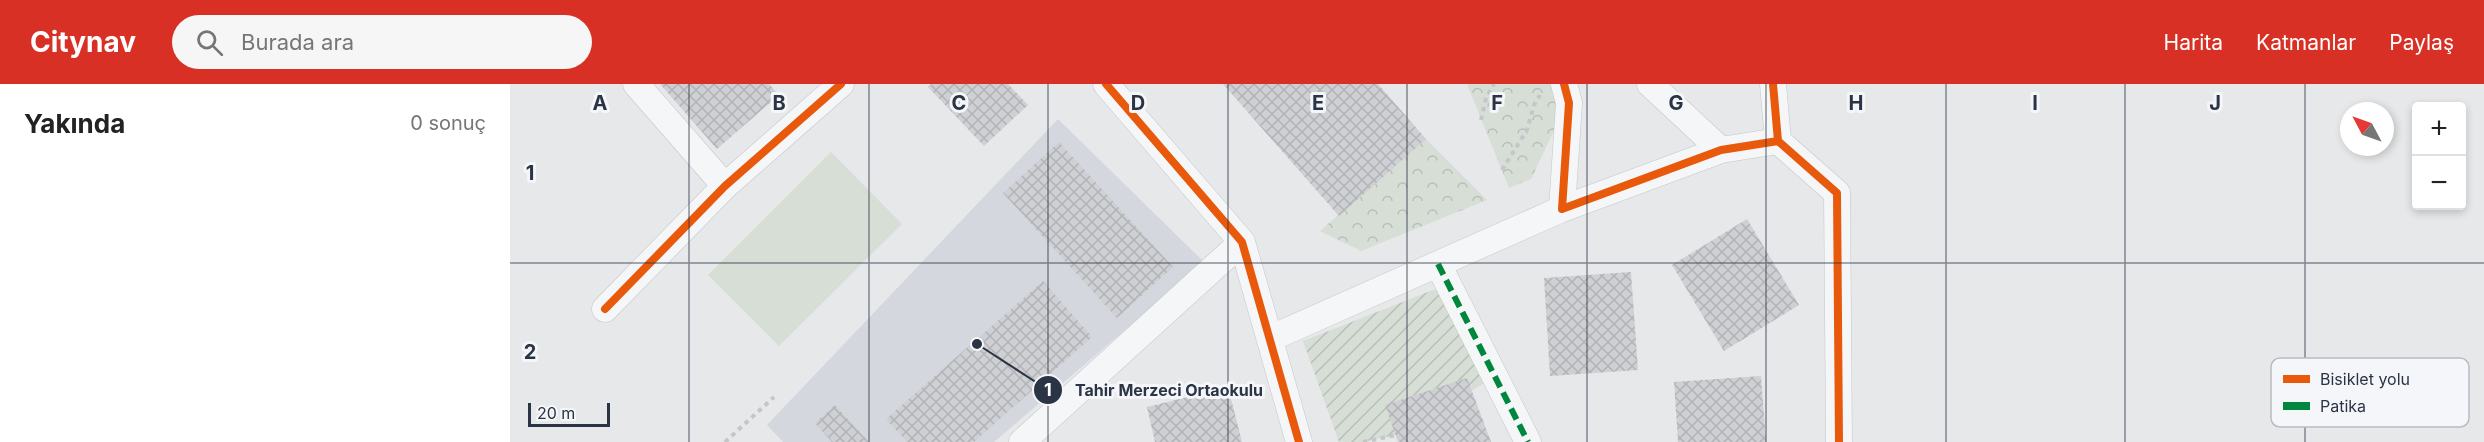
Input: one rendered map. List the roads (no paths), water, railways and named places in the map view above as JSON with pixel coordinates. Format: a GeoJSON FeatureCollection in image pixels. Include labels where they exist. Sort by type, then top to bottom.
{"type":"FeatureCollection","features":[{"type":"Feature","properties":{"kind":"street"},"geometry":{"type":"LineString","coordinates":[[636,84],[725,186]]}},
{"type":"Feature","properties":{"kind":"street"},"geometry":{"type":"LineString","coordinates":[[605,309],[725,186],[841,84]]}},
{"type":"Feature","properties":{"kind":"street"},"geometry":{"type":"LineString","coordinates":[[1106,84],[1242,242],[1299,442]]}},
{"type":"Feature","properties":{"kind":"street"},"geometry":{"type":"LineString","coordinates":[[1650,84],[1721,150]]}},
{"type":"Feature","properties":{"kind":"street"},"geometry":{"type":"LineString","coordinates":[[1773,84],[1778,141],[1837,193],[1839,442]]}},
{"type":"Feature","properties":{"kind":"street"},"geometry":{"type":"LineString","coordinates":[[1553,87],[1569,103],[1562,209]]}},
{"type":"Feature","properties":{"kind":"street"},"geometry":{"type":"LineString","coordinates":[[1271,338],[1562,209],[1721,150],[1778,141]]}},
{"type":"Feature","properties":{"kind":"street"},"geometry":{"type":"LineString","coordinates":[[1022,442],[1242,242]]}},
{"type":"Feature","properties":{"kind":"street"},"geometry":{"type":"LineString","coordinates":[[1438,264],[1528,442]]}},
{"type":"Feature","properties":{"kind":"place","name":"Tahir Merzeci Ortaokulu"},"geometry":{"type":"Point","coordinates":[977,344]}}]}
